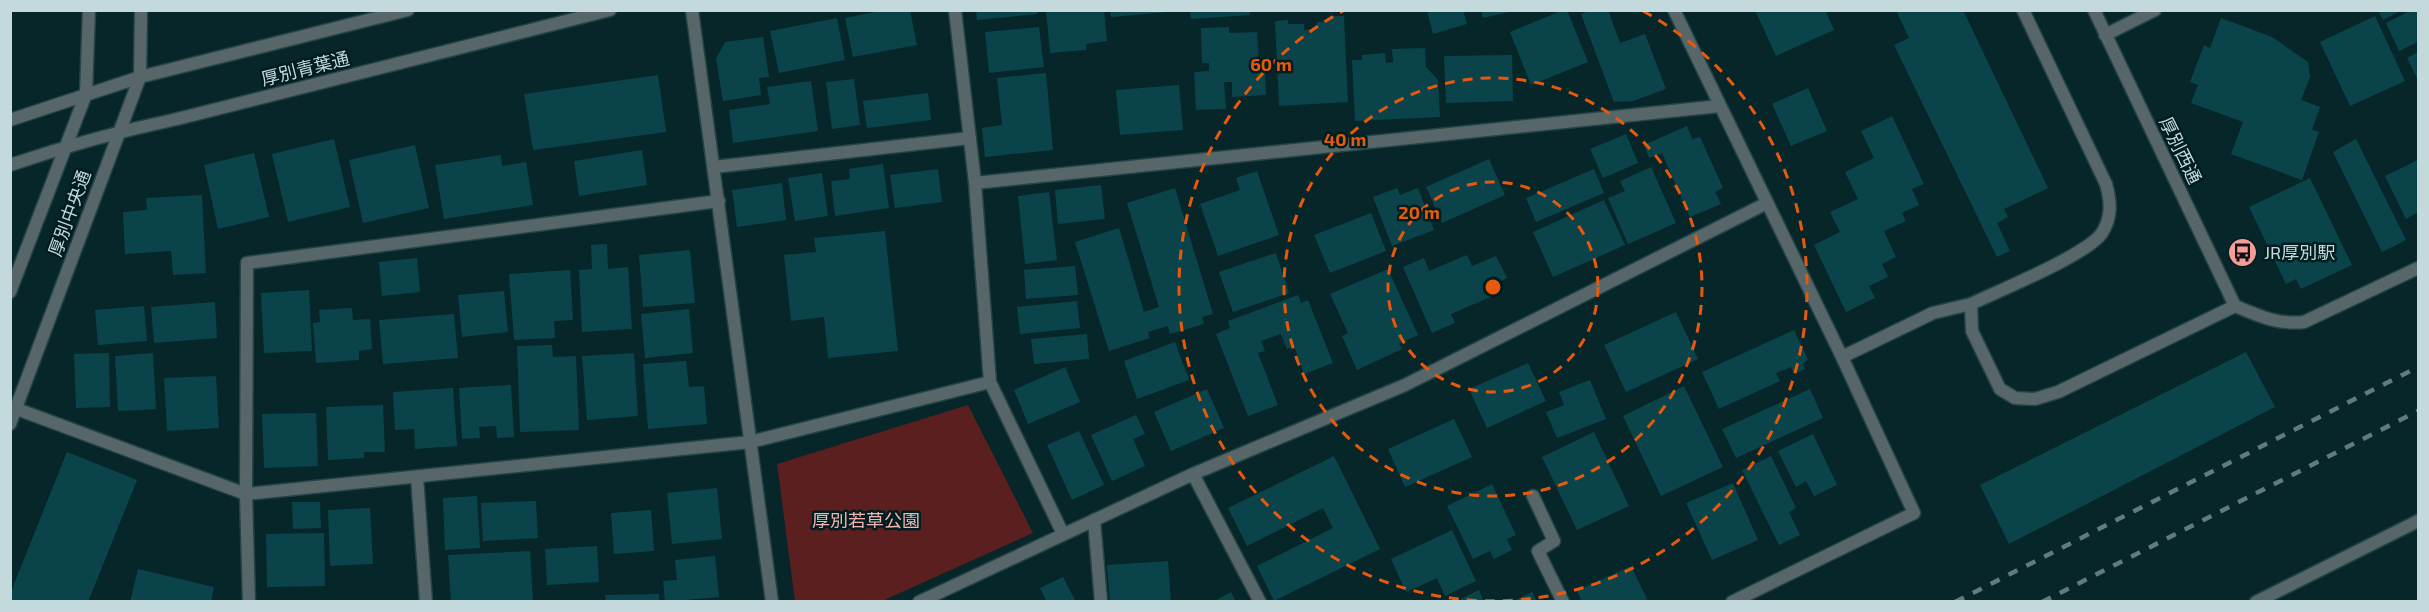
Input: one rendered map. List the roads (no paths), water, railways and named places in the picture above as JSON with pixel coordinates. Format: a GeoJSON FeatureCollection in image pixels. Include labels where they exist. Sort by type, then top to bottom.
{"type":"FeatureCollection","features":[{"type":"Feature","properties":{"kind":"street","name":"厚別中央通"},"geometry":{"type":"LineString","coordinates":[[10,292],[86,94],[89,10]]}},
{"type":"Feature","properties":{"kind":"street","name":"厚別中央通"},"geometry":{"type":"LineString","coordinates":[[10,424],[140,77],[141,10]]}},
{"type":"Feature","properties":{"kind":"street","name":"厚別青葉通"},"geometry":{"type":"LineString","coordinates":[[10,120],[140,77],[408,10]]}},
{"type":"Feature","properties":{"kind":"street","name":"厚別青葉通"},"geometry":{"type":"LineString","coordinates":[[10,165],[68,145],[119,131],[177,119],[610,10]]}},
{"type":"Feature","properties":{"kind":"street"},"geometry":{"type":"LineString","coordinates":[[692,10],[772,602]]}},
{"type":"Feature","properties":{"kind":"street"},"geometry":{"type":"LineString","coordinates":[[955,10],[975,183],[990,382],[1063,534]]}},
{"type":"Feature","properties":{"kind":"street"},"geometry":{"type":"LineString","coordinates":[[1674,10],[1842,357],[1914,513],[1732,602]]}},
{"type":"Feature","properties":{"kind":"street"},"geometry":{"type":"LineString","coordinates":[[1842,357],[1934,313],[1971,304],[2076,254],[2101,235],[2109,219],[2111,201],[2106,184],[2023,10]]}},
{"type":"Feature","properties":{"kind":"street","name":"厚別西通"},"geometry":{"type":"LineString","coordinates":[[2094,10],[2235,306]]}},
{"type":"Feature","properties":{"kind":"street"},"geometry":{"type":"LineString","coordinates":[[2105,35],[2155,10]]}},
{"type":"Feature","properties":{"kind":"street"},"geometry":{"type":"LineString","coordinates":[[975,183],[1720,106]]}},
{"type":"Feature","properties":{"kind":"street"},"geometry":{"type":"LineString","coordinates":[[714,167],[970,138]]}},
{"type":"Feature","properties":{"kind":"street"},"geometry":{"type":"LineString","coordinates":[[249,602],[246,494],[247,263],[719,201]]}},
{"type":"Feature","properties":{"kind":"street"},"geometry":{"type":"LineString","coordinates":[[919,602],[1193,474],[1405,385],[1767,203]]}},
{"type":"Feature","properties":{"kind":"street"},"geometry":{"type":"LineString","coordinates":[[1971,304],[1972,331],[2000,389],[2015,398],[2034,399],[2058,392],[2235,306],[2272,321],[2290,324],[2304,322],[2418,268]]}},
{"type":"Feature","properties":{"kind":"street"},"geometry":{"type":"LineString","coordinates":[[17,409],[246,494],[750,442],[990,382]]}},
{"type":"Feature","properties":{"kind":"street"},"geometry":{"type":"LineString","coordinates":[[1193,474],[1260,602]]}},
{"type":"Feature","properties":{"kind":"street"},"geometry":{"type":"LineString","coordinates":[[417,477],[426,602]]}},
{"type":"Feature","properties":{"kind":"street"},"geometry":{"type":"LineString","coordinates":[[1533,496],[1554,541],[1538,551],[1563,602]]}},
{"type":"Feature","properties":{"kind":"street"},"geometry":{"type":"LineString","coordinates":[[1094,520],[1101,602]]}},
{"type":"Feature","properties":{"kind":"street"},"geometry":{"type":"LineString","coordinates":[[2256,602],[2418,521]]}},
{"type":"Feature","properties":{"kind":"railway"},"geometry":{"type":"LineString","coordinates":[[1955,602],[2418,367]]}},
{"type":"Feature","properties":{"kind":"railway"},"geometry":{"type":"LineString","coordinates":[[2042,602],[2418,411]]}},
{"type":"Feature","properties":{"kind":"place","name":"JR厚別駅"},"geometry":{"type":"Point","coordinates":[2243,252]}},
{"type":"Feature","properties":{"kind":"park label","name":"厚別若草公園"},"geometry":{"type":"Point","coordinates":[866,520]}}]}
